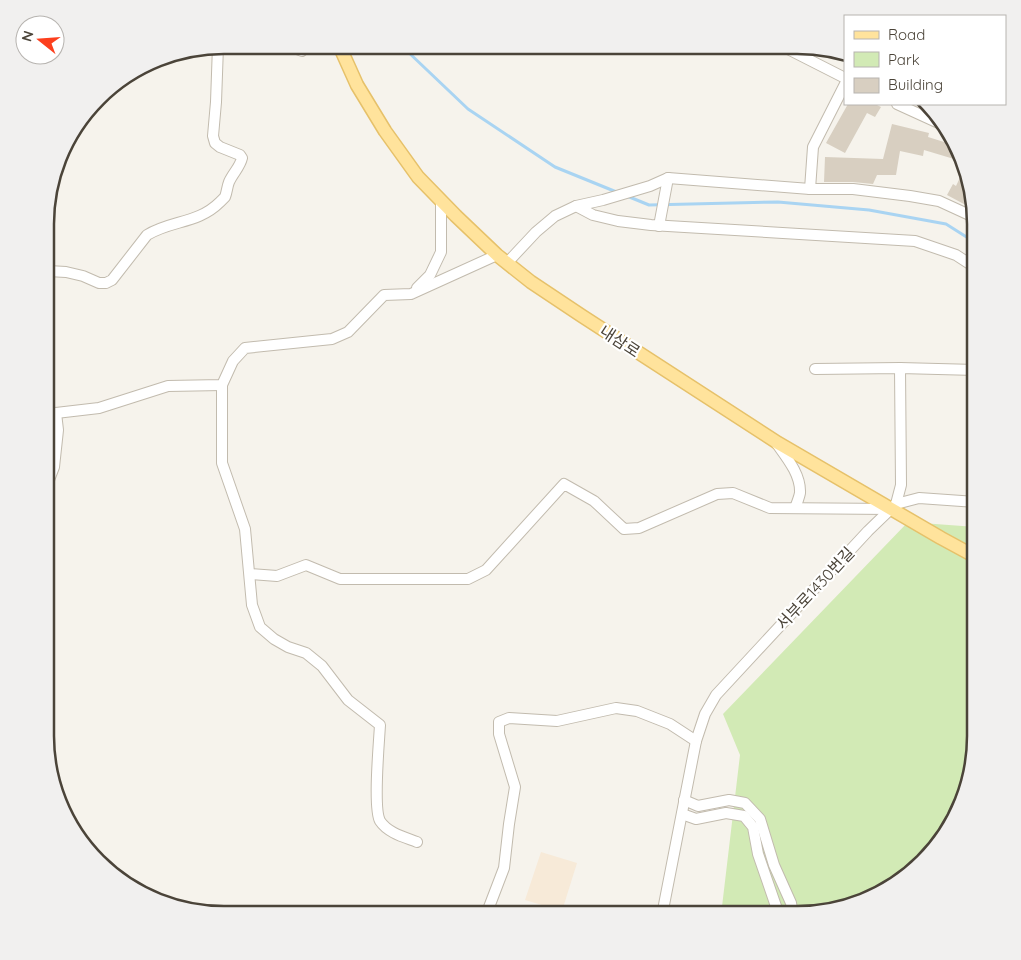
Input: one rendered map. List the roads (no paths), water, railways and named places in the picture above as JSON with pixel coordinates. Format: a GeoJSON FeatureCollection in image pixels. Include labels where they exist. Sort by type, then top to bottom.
{"type":"FeatureCollection","features":[{"type":"Feature","properties":{"kind":"main road","name":"내삼로"},"geometry":{"type":"LineString","coordinates":[[343,54],[357,85],[385,131],[418,177],[502,259],[582,316],[776,441],[893,506],[967,551]]}},
{"type":"Feature","properties":{"kind":"street"},"geometry":{"type":"LineString","coordinates":[[54,271],[66,272],[83,276],[99,283],[106,283],[112,280],[147,235],[162,228],[199,217],[213,209],[224,198],[233,174],[240,165],[242,158],[240,155],[220,147],[215,143],[213,136],[218,54]]}},
{"type":"Feature","properties":{"kind":"street"},"geometry":{"type":"LineString","coordinates":[[798,54],[844,77]]}},
{"type":"Feature","properties":{"kind":"street"},"geometry":{"type":"LineString","coordinates":[[810,189],[813,147],[844,86]]}},
{"type":"Feature","properties":{"kind":"street"},"geometry":{"type":"LineString","coordinates":[[899,105],[931,119]]}},
{"type":"Feature","properties":{"kind":"street"},"geometry":{"type":"LineString","coordinates":[[659,226],[667,182]]}},
{"type":"Feature","properties":{"kind":"street"},"geometry":{"type":"LineString","coordinates":[[417,842],[391,832],[380,821],[376,805],[380,724],[348,700],[322,666],[306,652],[288,648],[260,627],[252,605],[245,529],[222,462],[222,385],[233,361],[244,348],[332,339],[348,332],[384,295],[411,294],[502,259],[555,216],[576,206],[667,182],[810,189],[853,189],[910,196],[939,202],[967,214]]}},
{"type":"Feature","properties":{"kind":"street"},"geometry":{"type":"LineString","coordinates":[[411,294],[430,275],[441,252],[440,200]]}},
{"type":"Feature","properties":{"kind":"street"},"geometry":{"type":"LineString","coordinates":[[576,206],[592,215],[618,221],[659,226],[915,241],[956,254],[967,262]]}},
{"type":"Feature","properties":{"kind":"street"},"geometry":{"type":"LineString","coordinates":[[815,368],[967,370]]}},
{"type":"Feature","properties":{"kind":"street"},"geometry":{"type":"LineString","coordinates":[[893,506],[901,485],[900,368]]}},
{"type":"Feature","properties":{"kind":"street"},"geometry":{"type":"LineString","coordinates":[[54,412],[99,408],[168,386],[222,385]]}},
{"type":"Feature","properties":{"kind":"street"},"geometry":{"type":"LineString","coordinates":[[54,418],[58,430],[54,467]]}},
{"type":"Feature","properties":{"kind":"street"},"geometry":{"type":"LineString","coordinates":[[776,441],[792,465],[800,486],[800,495],[795,508]]}},
{"type":"Feature","properties":{"kind":"street"},"geometry":{"type":"LineString","coordinates":[[250,574],[277,576],[306,565],[340,579],[468,579],[486,570],[564,484],[594,501],[624,529],[638,528],[717,494],[733,493],[770,508],[893,506],[919,498],[967,501]]}},
{"type":"Feature","properties":{"kind":"street","name":"서부로1430번길"},"geometry":{"type":"LineString","coordinates":[[664,906],[696,741],[705,714],[716,695],[893,506]]}},
{"type":"Feature","properties":{"kind":"street"},"geometry":{"type":"LineString","coordinates":[[489,906],[504,868],[515,787],[500,734],[499,722],[508,718],[557,721],[616,708],[637,711],[670,724],[696,741]]}},
{"type":"Feature","properties":{"kind":"street"},"geometry":{"type":"LineString","coordinates":[[684,800],[698,806],[729,800],[745,803],[760,819],[774,865],[792,906]]}},
{"type":"Feature","properties":{"kind":"street"},"geometry":{"type":"LineString","coordinates":[[682,814],[696,819],[726,812],[744,816],[753,827],[758,854],[775,906]]}},
{"type":"Feature","properties":{"kind":"waterway"},"geometry":{"type":"LineString","coordinates":[[410,54],[468,109],[555,167],[619,193]]}},
{"type":"Feature","properties":{"kind":"waterway"},"geometry":{"type":"LineString","coordinates":[[627,196],[649,205],[778,202],[869,210],[946,224],[967,237]]}}]}
